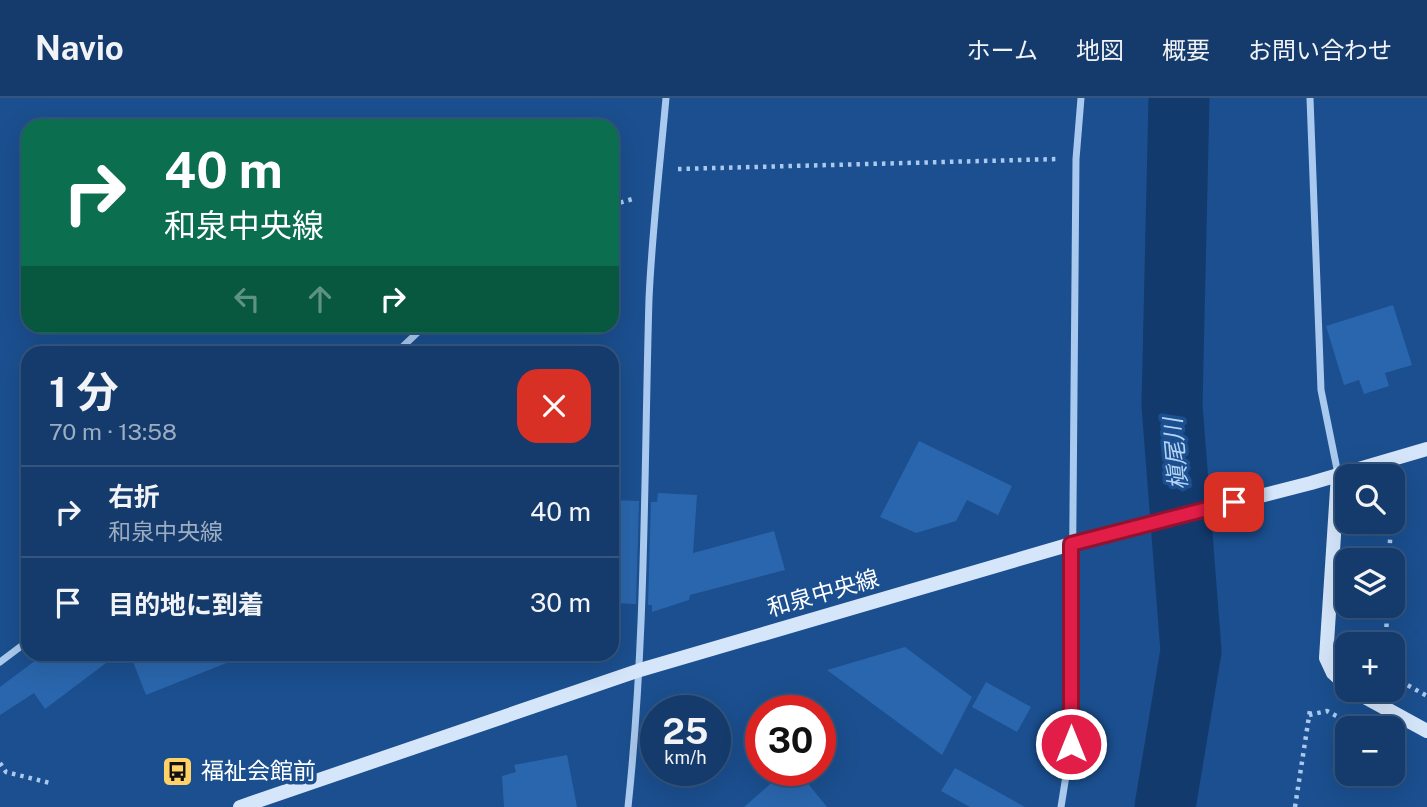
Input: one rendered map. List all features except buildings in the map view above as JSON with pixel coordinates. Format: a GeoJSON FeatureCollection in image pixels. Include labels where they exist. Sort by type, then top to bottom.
{"type":"FeatureCollection","features":[{"type":"Feature","properties":{"kind":"street"},"geometry":{"type":"LineString","coordinates":[[628,807],[638,716],[643,624],[649,296],[666,98]]}},
{"type":"Feature","properties":{"kind":"street"},"geometry":{"type":"LineString","coordinates":[[1061,807],[1071,744],[1076,542],[1076,159],[1081,98]]}},
{"type":"Feature","properties":{"kind":"street"},"geometry":{"type":"LineString","coordinates":[[1310,98],[1321,390],[1336,464]]}},
{"type":"Feature","properties":{"kind":"street"},"geometry":{"type":"LineString","coordinates":[[404,346],[417,333]]}},
{"type":"Feature","properties":{"kind":"street","name":"和泉中央線"},"geometry":{"type":"LineString","coordinates":[[1374,464],[1427,449]]}},
{"type":"Feature","properties":{"kind":"street","name":"和泉中央線"},"geometry":{"type":"LineString","coordinates":[[240,807],[640,670],[1076,542],[1335,475]]}},
{"type":"Feature","properties":{"kind":"street"},"geometry":{"type":"LineString","coordinates":[[1335,675],[1326,658],[1336,534]]}},
{"type":"Feature","properties":{"kind":"street"},"geometry":{"type":"LineString","coordinates":[[0,662],[21,646]]}},
{"type":"Feature","properties":{"kind":"street"},"geometry":{"type":"LineString","coordinates":[[1375,702],[1427,731]]}},
{"type":"Feature","properties":{"kind":"path"},"geometry":{"type":"LineString","coordinates":[[659,170],[1076,159]]}},
{"type":"Feature","properties":{"kind":"path"},"geometry":{"type":"LineString","coordinates":[[1405,684],[1427,696]]}},
{"type":"Feature","properties":{"kind":"path"},"geometry":{"type":"LineString","coordinates":[[1295,807],[1310,712],[1327,711],[1336,716]]}},
{"type":"Feature","properties":{"kind":"path"},"geometry":{"type":"LineString","coordinates":[[0,763],[6,772],[50,783]]}},
{"type":"Feature","properties":{"kind":"waterway","name":"槇尾川"},"geometry":{"type":"LineString","coordinates":[[1165,807],[1191,651],[1172,405],[1179,98]]}},
{"type":"Feature","properties":{"kind":"place","name":"福祉会館前"},"geometry":{"type":"Point","coordinates":[178,771]}},
{"type":"Feature","properties":{"kind":"route"},"geometry":{"type":"LineString","coordinates":[[1071,744],[1071,544],[1234,502]]}}]}
